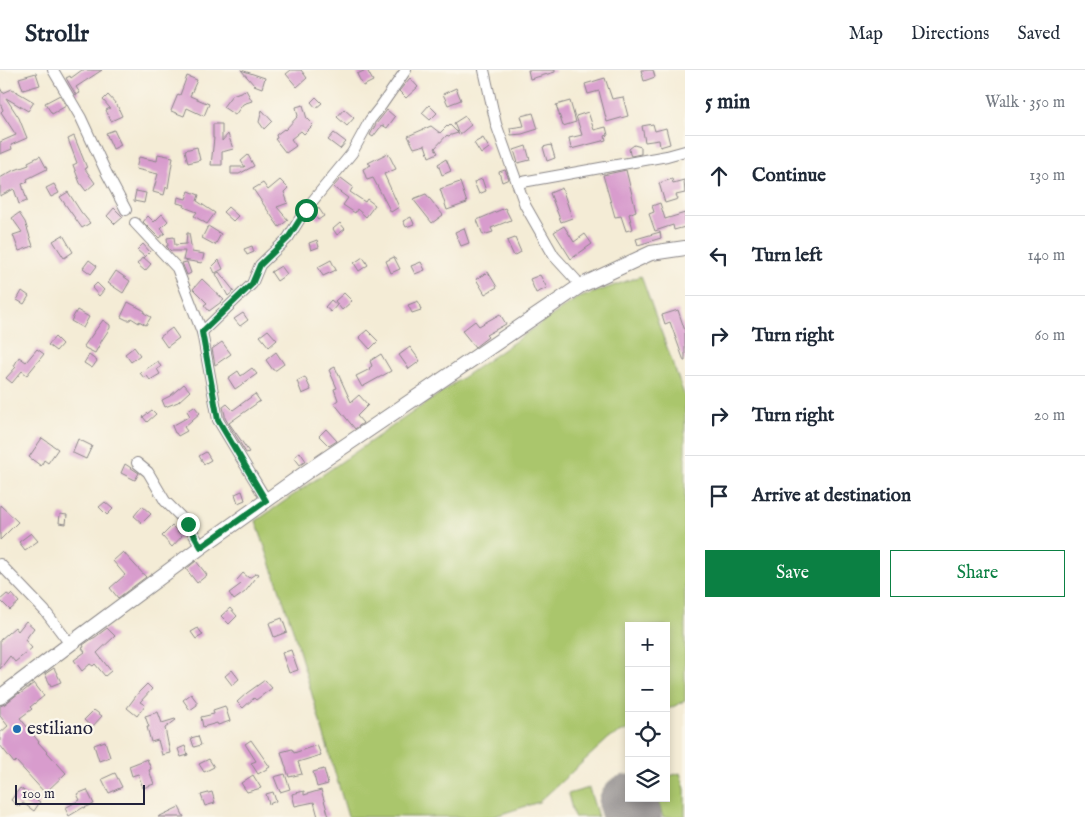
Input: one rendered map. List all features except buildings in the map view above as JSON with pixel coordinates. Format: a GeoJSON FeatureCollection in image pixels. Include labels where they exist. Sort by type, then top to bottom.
{"type":"FeatureCollection","features":[{"type":"Feature","properties":{"kind":"street"},"geometry":{"type":"LineString","coordinates":[[54,70],[81,118],[126,210]]}},
{"type":"Feature","properties":{"kind":"street"},"geometry":{"type":"LineString","coordinates":[[202,332],[252,284],[260,265],[288,238],[306,210],[352,153],[370,120],[406,70]]}},
{"type":"Feature","properties":{"kind":"street"},"geometry":{"type":"LineString","coordinates":[[484,70],[496,124],[525,205],[554,256],[580,286]]}},
{"type":"Feature","properties":{"kind":"street"},"geometry":{"type":"LineString","coordinates":[[517,183],[667,156],[685,151]]}},
{"type":"Feature","properties":{"kind":"street"},"geometry":{"type":"LineString","coordinates":[[135,223],[177,268],[202,332],[218,420],[266,501]]}},
{"type":"Feature","properties":{"kind":"street"},"geometry":{"type":"LineString","coordinates":[[0,697],[201,547],[305,473],[580,286],[651,253],[685,248]]}},
{"type":"Feature","properties":{"kind":"street"},"geometry":{"type":"LineString","coordinates":[[137,463],[148,472],[166,501],[188,524],[201,547]]}},
{"type":"Feature","properties":{"kind":"street"},"geometry":{"type":"LineString","coordinates":[[0,564],[45,611],[70,644]]}},
{"type":"Feature","properties":{"kind":"green space"},"geometry":{"type":"Polygon","coordinates":[[[641,276],[685,397],[685,701],[670,708],[670,622],[625,622],[625,731],[609,738],[539,802],[492,817],[348,817],[291,623],[256,521],[576,299],[641,276]]]}},
{"type":"Feature","properties":{"kind":"green space"},"geometry":{"type":"Polygon","coordinates":[[[680,773],[685,789],[685,817],[663,817],[658,802],[670,802],[670,776],[680,773]]]}},
{"type":"Feature","properties":{"kind":"green space"},"geometry":{"type":"Polygon","coordinates":[[[589,788],[598,817],[574,817],[568,794],[589,788]]]}},
{"type":"Feature","properties":{"kind":"runway"},"geometry":{"type":"LineString","coordinates":[[628,804],[632,817]]}},
{"type":"Feature","properties":{"kind":"place","name":"estiliano"},"geometry":{"type":"Point","coordinates":[17,729]}},
{"type":"Feature","properties":{"kind":"route"},"geometry":{"type":"LineString","coordinates":[[188,524],[201,547],[266,501],[218,420],[202,332],[252,284],[260,265],[288,238],[306,210]]}}]}
